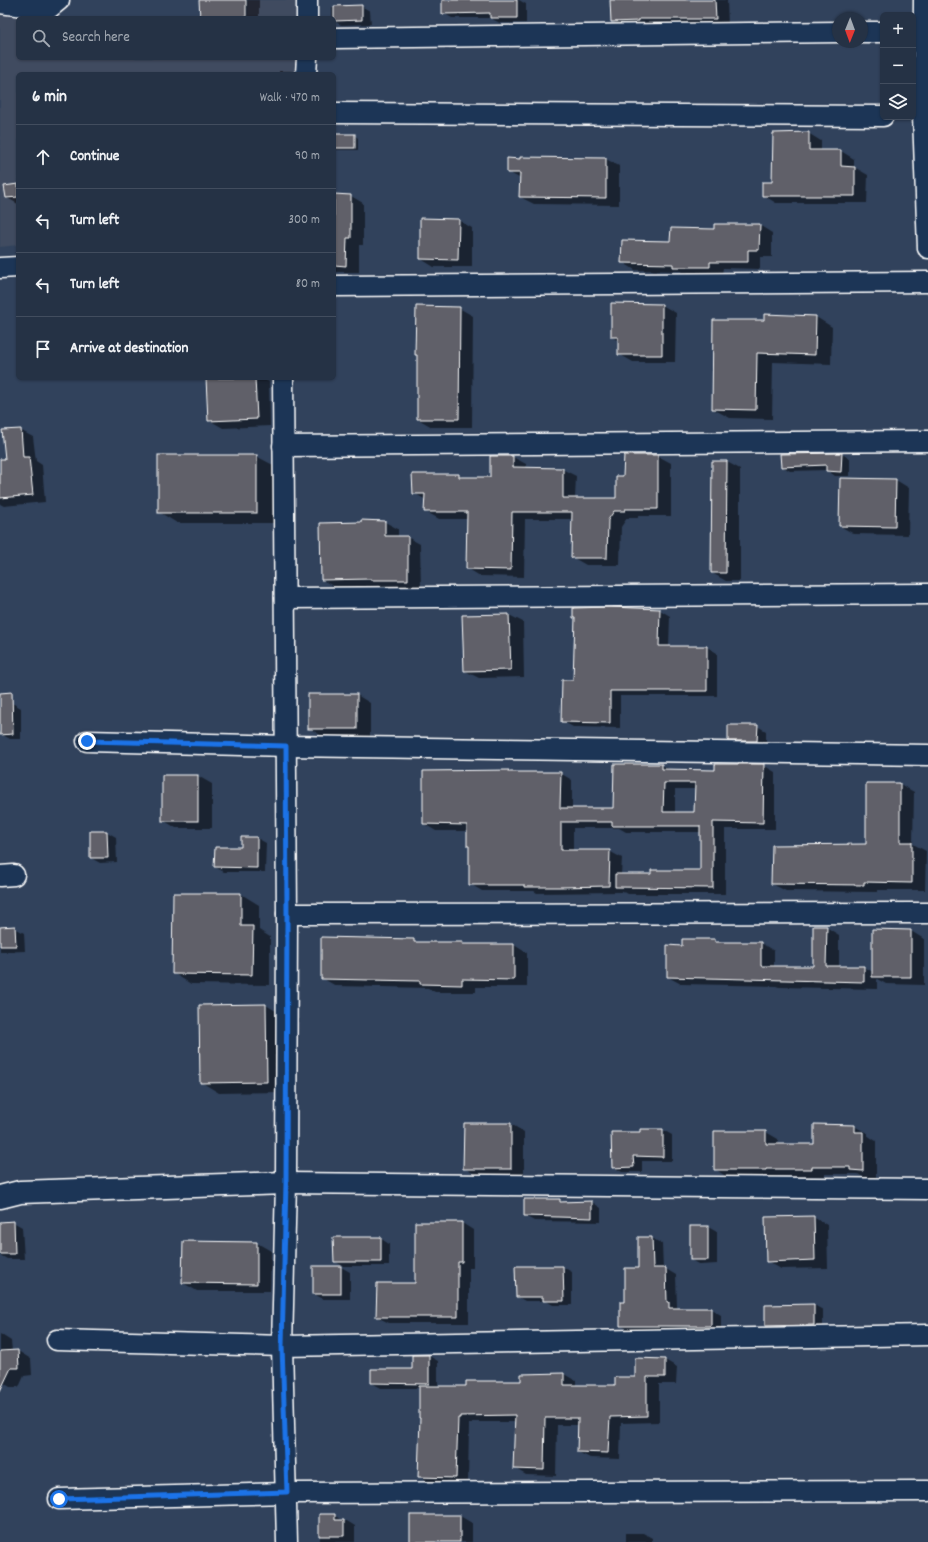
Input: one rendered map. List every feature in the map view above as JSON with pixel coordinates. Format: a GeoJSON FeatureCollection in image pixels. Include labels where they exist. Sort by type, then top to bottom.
{"type":"FeatureCollection","features":[{"type":"Feature","properties":{"kind":"street"},"geometry":{"type":"LineString","coordinates":[[0,3],[48,9],[59,0]]}},
{"type":"Feature","properties":{"kind":"street"},"geometry":{"type":"LineString","coordinates":[[307,0],[307,16]]}},
{"type":"Feature","properties":{"kind":"street"},"geometry":{"type":"LineString","coordinates":[[924,0],[921,116],[928,248]]}},
{"type":"Feature","properties":{"kind":"street"},"geometry":{"type":"LineString","coordinates":[[336,38],[832,32]]}},
{"type":"Feature","properties":{"kind":"street"},"geometry":{"type":"LineString","coordinates":[[868,32],[880,32]]}},
{"type":"Feature","properties":{"kind":"street"},"geometry":{"type":"LineString","coordinates":[[306,72],[307,60]]}},
{"type":"Feature","properties":{"kind":"street"},"geometry":{"type":"LineString","coordinates":[[336,113],[880,116]]}},
{"type":"Feature","properties":{"kind":"street"},"geometry":{"type":"LineString","coordinates":[[0,268],[16,267]]}},
{"type":"Feature","properties":{"kind":"street"},"geometry":{"type":"LineString","coordinates":[[336,286],[928,282]]}},
{"type":"Feature","properties":{"kind":"street"},"geometry":{"type":"LineString","coordinates":[[283,380],[287,914],[286,1183],[282,1346],[287,1492],[287,1542]]}},
{"type":"Feature","properties":{"kind":"street"},"geometry":{"type":"LineString","coordinates":[[284,446],[928,441]]}},
{"type":"Feature","properties":{"kind":"street"},"geometry":{"type":"LineString","coordinates":[[284,598],[928,594]]}},
{"type":"Feature","properties":{"kind":"street"},"geometry":{"type":"LineString","coordinates":[[87,741],[286,746],[928,755]]}},
{"type":"Feature","properties":{"kind":"street"},"geometry":{"type":"LineString","coordinates":[[287,914],[928,913]]}},
{"type":"Feature","properties":{"kind":"street"},"geometry":{"type":"LineString","coordinates":[[0,1197],[20,1192],[286,1183],[928,1189]]}},
{"type":"Feature","properties":{"kind":"street"},"geometry":{"type":"LineString","coordinates":[[57,1340],[282,1346],[928,1335]]}},
{"type":"Feature","properties":{"kind":"street"},"geometry":{"type":"LineString","coordinates":[[59,1499],[287,1492],[928,1491]]}},
{"type":"Feature","properties":{"kind":"shaded area"},"geometry":{"type":"Polygon","coordinates":[[[248,0],[295,0],[295,16],[248,16],[248,0]]]}},
{"type":"Feature","properties":{"kind":"shaded area"},"geometry":{"type":"Polygon","coordinates":[[[0,15],[16,17],[16,60],[296,60],[297,72],[16,72],[16,245],[0,247],[0,15]]]}},
{"type":"Feature","properties":{"kind":"building"},"geometry":{"type":"Polygon","coordinates":[[[199,0],[246,0],[246,16],[200,16],[199,0]]]}},
{"type":"Feature","properties":{"kind":"building"},"geometry":{"type":"Polygon","coordinates":[[[442,0],[517,0],[517,18],[490,18],[490,13],[442,14],[442,0]]]}},
{"type":"Feature","properties":{"kind":"building"},"geometry":{"type":"Polygon","coordinates":[[[610,0],[715,0],[716,19],[639,19],[639,21],[611,22],[610,0]]]}},
{"type":"Feature","properties":{"kind":"building"},"geometry":{"type":"Polygon","coordinates":[[[362,5],[362,20],[336,21],[336,16],[334,16],[334,6],[362,5]]]}},
{"type":"Feature","properties":{"kind":"building"},"geometry":{"type":"Polygon","coordinates":[[[809,132],[809,150],[841,150],[841,166],[855,167],[855,196],[762,196],[762,182],[772,182],[773,133],[809,132]]]}},
{"type":"Feature","properties":{"kind":"building"},"geometry":{"type":"Polygon","coordinates":[[[336,134],[355,134],[355,148],[336,148],[336,134]]]}},
{"type":"Feature","properties":{"kind":"building"},"geometry":{"type":"Polygon","coordinates":[[[520,157],[606,158],[606,198],[519,197],[520,173],[507,173],[507,158],[520,159],[520,157]]]}},
{"type":"Feature","properties":{"kind":"building"},"geometry":{"type":"Polygon","coordinates":[[[16,184],[16,197],[6,198],[4,186],[16,184]]]}},
{"type":"Feature","properties":{"kind":"building"},"geometry":{"type":"Polygon","coordinates":[[[336,194],[351,195],[351,238],[347,238],[346,266],[336,265],[336,194]]]}},
{"type":"Feature","properties":{"kind":"building"},"geometry":{"type":"Polygon","coordinates":[[[420,218],[459,219],[458,260],[420,259],[420,218]]]}},
{"type":"Feature","properties":{"kind":"building"},"geometry":{"type":"Polygon","coordinates":[[[714,224],[760,224],[759,250],[748,250],[748,262],[710,262],[710,267],[673,267],[673,264],[621,263],[622,240],[670,241],[671,228],[714,229],[714,224]]]}},
{"type":"Feature","properties":{"kind":"building"},"geometry":{"type":"Polygon","coordinates":[[[611,303],[662,304],[662,355],[618,355],[618,337],[611,337],[611,303]]]}},
{"type":"Feature","properties":{"kind":"building"},"geometry":{"type":"Polygon","coordinates":[[[416,306],[460,307],[459,419],[417,419],[417,355],[415,355],[416,306]]]}},
{"type":"Feature","properties":{"kind":"building"},"geometry":{"type":"Polygon","coordinates":[[[764,314],[816,316],[815,355],[757,353],[756,410],[712,409],[713,320],[764,320],[764,314]]]}},
{"type":"Feature","properties":{"kind":"building"},"geometry":{"type":"Polygon","coordinates":[[[206,380],[255,380],[257,419],[208,421],[206,380]]]}},
{"type":"Feature","properties":{"kind":"building"},"geometry":{"type":"Polygon","coordinates":[[[21,429],[23,457],[29,457],[33,495],[0,498],[0,459],[5,459],[2,430],[21,429]]]}},
{"type":"Feature","properties":{"kind":"building"},"geometry":{"type":"Polygon","coordinates":[[[842,453],[841,472],[826,471],[826,465],[781,467],[780,454],[842,453]]]}},
{"type":"Feature","properties":{"kind":"building"},"geometry":{"type":"Polygon","coordinates":[[[158,455],[257,455],[257,513],[158,513],[158,455]]]}},
{"type":"Feature","properties":{"kind":"building"},"geometry":{"type":"Polygon","coordinates":[[[624,455],[658,455],[658,509],[625,509],[625,511],[614,511],[608,520],[607,558],[571,558],[572,512],[512,512],[511,570],[466,569],[467,512],[424,512],[425,494],[413,494],[412,474],[459,474],[459,477],[490,477],[490,456],[513,456],[513,467],[563,468],[563,498],[616,498],[616,476],[623,476],[624,455]]]}},
{"type":"Feature","properties":{"kind":"building"},"geometry":{"type":"Polygon","coordinates":[[[712,461],[727,461],[726,573],[711,573],[712,461]]]}},
{"type":"Feature","properties":{"kind":"building"},"geometry":{"type":"Polygon","coordinates":[[[840,478],[896,479],[895,527],[839,526],[840,478]]]}},
{"type":"Feature","properties":{"kind":"building"},"geometry":{"type":"Polygon","coordinates":[[[361,520],[385,521],[385,536],[408,536],[408,580],[321,580],[320,523],[361,522],[361,520]]]}},
{"type":"Feature","properties":{"kind":"building"},"geometry":{"type":"Polygon","coordinates":[[[610,607],[660,609],[659,646],[707,646],[707,691],[610,691],[610,723],[561,722],[562,680],[573,680],[575,618],[573,618],[573,608],[610,607]]]}},
{"type":"Feature","properties":{"kind":"building"},"geometry":{"type":"Polygon","coordinates":[[[509,614],[511,670],[464,671],[462,615],[509,614]]]}},
{"type":"Feature","properties":{"kind":"building"},"geometry":{"type":"Polygon","coordinates":[[[12,692],[13,734],[0,735],[0,693],[12,692]]]}},
{"type":"Feature","properties":{"kind":"building"},"geometry":{"type":"Polygon","coordinates":[[[308,694],[357,694],[357,729],[308,729],[308,694]]]}},
{"type":"Feature","properties":{"kind":"building"},"geometry":{"type":"Polygon","coordinates":[[[728,725],[758,725],[757,741],[728,741],[728,725]]]}},
{"type":"Feature","properties":{"kind":"building"},"geometry":{"type":"Polygon","coordinates":[[[614,764],[662,764],[662,769],[715,770],[715,764],[764,764],[763,823],[713,822],[713,888],[615,887],[615,874],[651,874],[651,870],[700,870],[700,826],[612,826],[612,822],[561,822],[561,850],[610,850],[609,886],[524,887],[524,885],[469,885],[469,846],[467,846],[467,825],[423,824],[423,771],[509,770],[508,772],[561,772],[560,808],[613,808],[614,764]],[[664,783],[663,812],[694,812],[695,783],[664,783]]]}},
{"type":"Feature","properties":{"kind":"building"},"geometry":{"type":"Polygon","coordinates":[[[162,775],[198,775],[198,821],[162,821],[162,775]]]}},
{"type":"Feature","properties":{"kind":"building"},"geometry":{"type":"Polygon","coordinates":[[[866,783],[900,783],[900,842],[912,842],[912,883],[864,882],[864,885],[771,884],[772,845],[866,844],[866,783]]]}},
{"type":"Feature","properties":{"kind":"building"},"geometry":{"type":"Polygon","coordinates":[[[90,831],[107,831],[108,858],[90,858],[90,831]]]}},
{"type":"Feature","properties":{"kind":"building"},"geometry":{"type":"Polygon","coordinates":[[[241,837],[257,837],[257,868],[214,867],[215,847],[241,847],[241,837]]]}},
{"type":"Feature","properties":{"kind":"building"},"geometry":{"type":"Polygon","coordinates":[[[173,893],[241,893],[241,926],[253,926],[252,975],[172,974],[173,893]]]}},
{"type":"Feature","properties":{"kind":"building"},"geometry":{"type":"Polygon","coordinates":[[[15,926],[16,946],[0,946],[0,927],[15,926]]]}},
{"type":"Feature","properties":{"kind":"building"},"geometry":{"type":"Polygon","coordinates":[[[813,926],[827,926],[826,966],[864,966],[864,982],[667,977],[667,945],[682,946],[682,939],[715,939],[715,942],[761,942],[761,966],[813,966],[813,926]]]}},
{"type":"Feature","properties":{"kind":"building"},"geometry":{"type":"Polygon","coordinates":[[[872,929],[911,930],[911,977],[872,977],[872,929]]]}},
{"type":"Feature","properties":{"kind":"building"},"geometry":{"type":"Polygon","coordinates":[[[321,937],[414,939],[414,942],[463,942],[462,944],[514,944],[514,980],[462,979],[462,985],[420,984],[420,981],[321,979],[321,937]]]}},
{"type":"Feature","properties":{"kind":"building"},"geometry":{"type":"Polygon","coordinates":[[[266,1004],[267,1082],[200,1083],[199,1005],[266,1004]]]}},
{"type":"Feature","properties":{"kind":"building"},"geometry":{"type":"Polygon","coordinates":[[[464,1123],[511,1123],[511,1169],[463,1169],[464,1123]]]}},
{"type":"Feature","properties":{"kind":"building"},"geometry":{"type":"Polygon","coordinates":[[[814,1124],[855,1125],[855,1132],[863,1132],[863,1171],[850,1170],[850,1167],[714,1170],[714,1131],[766,1131],[766,1144],[814,1144],[814,1124]]]}},
{"type":"Feature","properties":{"kind":"building"},"geometry":{"type":"Polygon","coordinates":[[[640,1129],[663,1129],[663,1157],[633,1156],[634,1167],[612,1168],[611,1132],[640,1132],[640,1129]]]}},
{"type":"Feature","properties":{"kind":"building"},"geometry":{"type":"Polygon","coordinates":[[[524,1199],[560,1199],[560,1202],[592,1201],[592,1218],[524,1216],[524,1199]]]}},
{"type":"Feature","properties":{"kind":"building"},"geometry":{"type":"Polygon","coordinates":[[[814,1216],[815,1260],[766,1262],[765,1217],[814,1216]]]}},
{"type":"Feature","properties":{"kind":"building"},"geometry":{"type":"Polygon","coordinates":[[[14,1221],[15,1254],[0,1254],[0,1222],[14,1221]]]}},
{"type":"Feature","properties":{"kind":"building"},"geometry":{"type":"Polygon","coordinates":[[[415,1222],[462,1222],[462,1262],[458,1262],[458,1317],[376,1317],[377,1283],[415,1283],[415,1222]]]}},
{"type":"Feature","properties":{"kind":"building"},"geometry":{"type":"Polygon","coordinates":[[[690,1226],[708,1226],[708,1260],[690,1260],[690,1226]]]}},
{"type":"Feature","properties":{"kind":"building"},"geometry":{"type":"Polygon","coordinates":[[[333,1237],[381,1237],[381,1262],[334,1262],[333,1237]]]}},
{"type":"Feature","properties":{"kind":"building"},"geometry":{"type":"Polygon","coordinates":[[[638,1237],[652,1237],[653,1268],[666,1268],[667,1302],[669,1302],[669,1308],[711,1308],[711,1326],[620,1326],[620,1302],[625,1302],[625,1268],[638,1268],[638,1237]]]}},
{"type":"Feature","properties":{"kind":"building"},"geometry":{"type":"Polygon","coordinates":[[[183,1241],[257,1242],[257,1284],[182,1283],[183,1241]]]}},
{"type":"Feature","properties":{"kind":"building"},"geometry":{"type":"Polygon","coordinates":[[[313,1266],[341,1266],[341,1294],[313,1294],[313,1266]]]}},
{"type":"Feature","properties":{"kind":"building"},"geometry":{"type":"Polygon","coordinates":[[[515,1266],[563,1266],[564,1301],[543,1301],[543,1297],[516,1297],[515,1266]]]}},
{"type":"Feature","properties":{"kind":"building"},"geometry":{"type":"Polygon","coordinates":[[[814,1304],[814,1325],[765,1326],[765,1305],[814,1304]]]}},
{"type":"Feature","properties":{"kind":"building"},"geometry":{"type":"Polygon","coordinates":[[[18,1350],[19,1368],[11,1368],[0,1391],[0,1351],[18,1350]]]}},
{"type":"Feature","properties":{"kind":"building"},"geometry":{"type":"Polygon","coordinates":[[[412,1355],[429,1355],[429,1384],[371,1383],[371,1369],[412,1369],[412,1355]]]}},
{"type":"Feature","properties":{"kind":"building"},"geometry":{"type":"Polygon","coordinates":[[[635,1358],[665,1359],[665,1377],[647,1377],[647,1416],[610,1417],[608,1453],[577,1452],[578,1418],[545,1418],[544,1470],[513,1469],[515,1415],[460,1416],[460,1418],[458,1418],[456,1478],[418,1477],[420,1418],[419,1386],[466,1386],[466,1381],[521,1381],[521,1374],[564,1373],[564,1385],[615,1385],[615,1377],[635,1377],[635,1358]]]}},
{"type":"Feature","properties":{"kind":"building"},"geometry":{"type":"Polygon","coordinates":[[[319,1514],[335,1514],[335,1520],[344,1520],[344,1536],[319,1536],[319,1514]]]}},
{"type":"Feature","properties":{"kind":"building"},"geometry":{"type":"Polygon","coordinates":[[[410,1515],[460,1515],[460,1542],[410,1542],[410,1515]]]}},
{"type":"Feature","properties":{"kind":"route"},"geometry":{"type":"LineString","coordinates":[[59,1499],[287,1492],[282,1346],[286,1183],[286,746],[87,741]]}}]}
